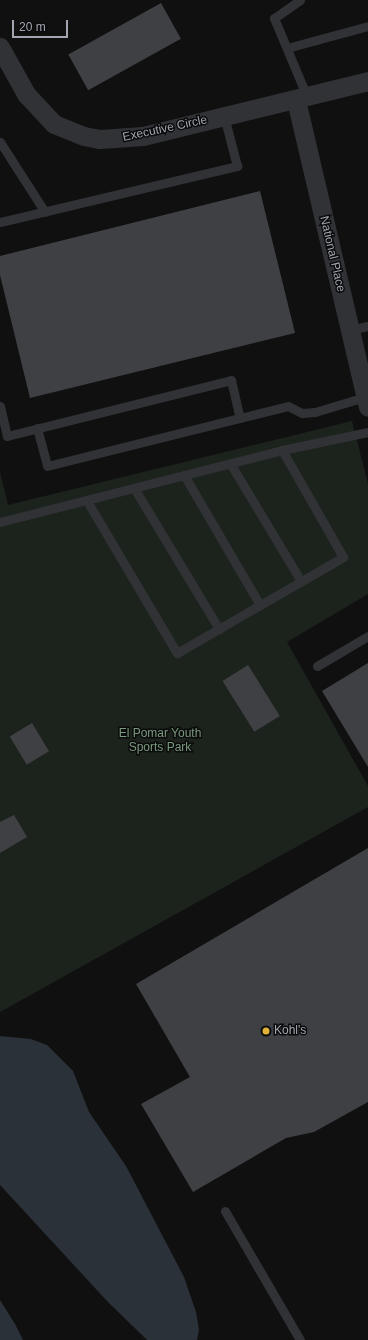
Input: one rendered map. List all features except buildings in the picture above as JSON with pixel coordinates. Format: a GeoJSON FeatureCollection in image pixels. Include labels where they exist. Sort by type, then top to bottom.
{"type":"FeatureCollection","features":[{"type":"Feature","properties":{"kind":"street","name":"Executive Circle"},"geometry":{"type":"LineString","coordinates":[[0,47],[26,94],[40,111],[54,124],[84,136],[119,139],[302,98],[368,81]]}},
{"type":"Feature","properties":{"kind":"street","name":"National Place"},"geometry":{"type":"LineString","coordinates":[[302,98],[359,328],[367,402]]}},
{"type":"Feature","properties":{"kind":"lane"},"geometry":{"type":"LineString","coordinates":[[300,0],[274,18],[287,48],[302,98]]}},
{"type":"Feature","properties":{"kind":"lane"},"geometry":{"type":"LineString","coordinates":[[287,48],[368,26]]}},
{"type":"Feature","properties":{"kind":"lane"},"geometry":{"type":"LineString","coordinates":[[0,222],[237,166],[224,116]]}},
{"type":"Feature","properties":{"kind":"lane"},"geometry":{"type":"LineString","coordinates":[[0,142],[45,212]]}},
{"type":"Feature","properties":{"kind":"lane"},"geometry":{"type":"LineString","coordinates":[[0,406],[7,436],[231,380],[240,418]]}},
{"type":"Feature","properties":{"kind":"lane"},"geometry":{"type":"LineString","coordinates":[[37,428],[47,466],[288,406],[302,413],[367,402]]}},
{"type":"Feature","properties":{"kind":"lane"},"geometry":{"type":"LineString","coordinates":[[0,522],[282,450],[368,432]]}},
{"type":"Feature","properties":{"kind":"lane"},"geometry":{"type":"LineString","coordinates":[[87,501],[177,653],[343,557],[282,450]]}},
{"type":"Feature","properties":{"kind":"lane"},"geometry":{"type":"LineString","coordinates":[[230,463],[301,582]]}},
{"type":"Feature","properties":{"kind":"lane"},"geometry":{"type":"LineString","coordinates":[[184,475],[260,605]]}},
{"type":"Feature","properties":{"kind":"lane"},"geometry":{"type":"LineString","coordinates":[[134,488],[219,629]]}},
{"type":"Feature","properties":{"kind":"lane"},"geometry":{"type":"LineString","coordinates":[[317,666],[368,636]]}},
{"type":"Feature","properties":{"kind":"lane"},"geometry":{"type":"LineString","coordinates":[[225,1211],[300,1340]]}},
{"type":"Feature","properties":{"kind":"green space","name":"El Pomar Youth Sports Park"},"geometry":{"type":"Polygon","coordinates":[[[352,421],[368,484],[368,594],[287,642],[368,786],[368,807],[0,1012],[0,472],[8,505],[352,421]]]}},
{"type":"Feature","properties":{"kind":"shaded area"},"geometry":{"type":"Polygon","coordinates":[[[0,1036],[31,1039],[47,1045],[73,1071],[89,1112],[126,1166],[184,1277],[196,1312],[199,1330],[197,1340],[147,1340],[107,1301],[0,1185],[0,1036]]]}},
{"type":"Feature","properties":{"kind":"shaded area"},"geometry":{"type":"Polygon","coordinates":[[[0,1300],[15,1324],[23,1340],[0,1340],[0,1300]]]}},
{"type":"Feature","properties":{"kind":"place","name":"Kohl's"},"geometry":{"type":"Point","coordinates":[266,1031]}}]}
